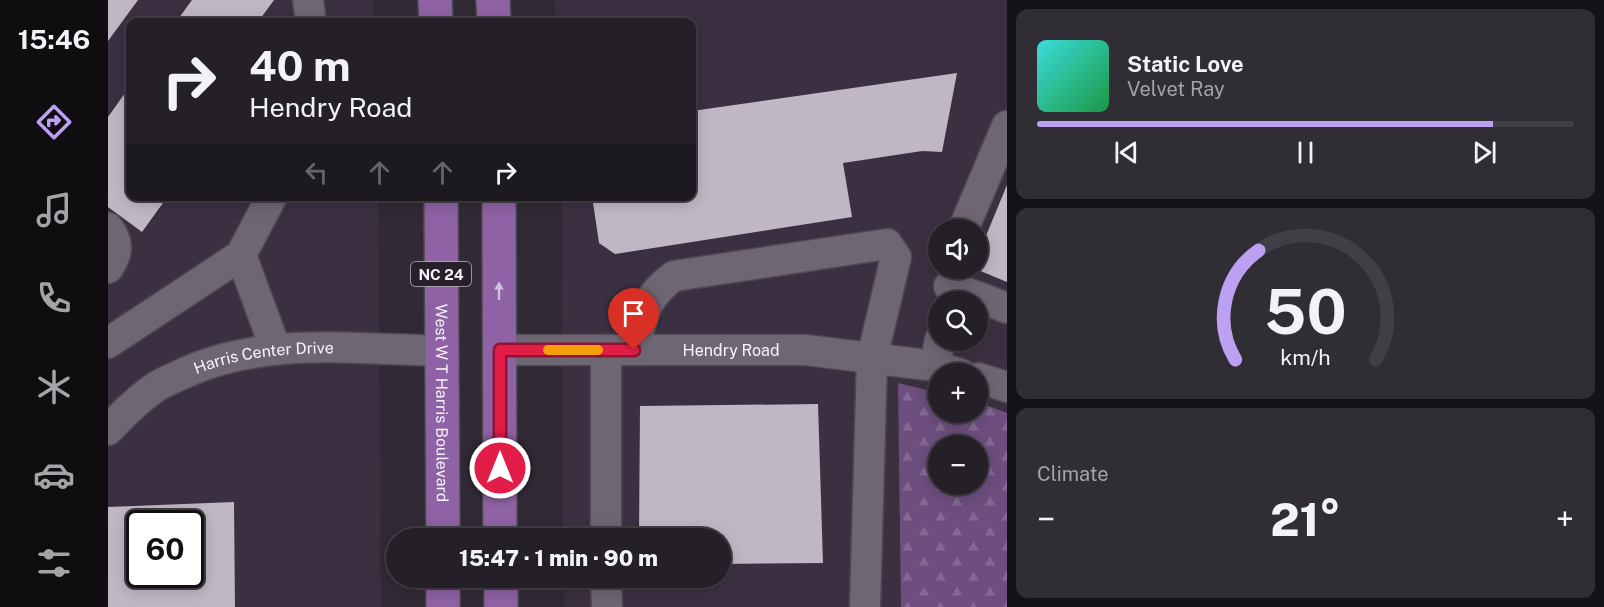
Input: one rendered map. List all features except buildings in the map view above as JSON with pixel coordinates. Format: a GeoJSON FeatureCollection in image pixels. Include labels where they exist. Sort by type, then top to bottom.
{"type":"FeatureCollection","features":[{"type":"Feature","properties":{"kind":"main road"},"geometry":{"type":"LineString","coordinates":[[435,0],[436,18]]}},
{"type":"Feature","properties":{"kind":"main road"},"geometry":{"type":"LineString","coordinates":[[493,0],[494,18]]}},
{"type":"Feature","properties":{"kind":"main road","name":"West W T Harris Boulevard"},"geometry":{"type":"LineString","coordinates":[[441,201],[442,528]]}},
{"type":"Feature","properties":{"kind":"main road"},"geometry":{"type":"LineString","coordinates":[[499,201],[500,528]]}},
{"type":"Feature","properties":{"kind":"main road"},"geometry":{"type":"LineString","coordinates":[[443,588],[443,607]]}},
{"type":"Feature","properties":{"kind":"main road"},"geometry":{"type":"LineString","coordinates":[[501,588],[501,607]]}},
{"type":"Feature","properties":{"kind":"street"},"geometry":{"type":"LineString","coordinates":[[308,0],[310,18]]}},
{"type":"Feature","properties":{"kind":"street"},"geometry":{"type":"LineString","coordinates":[[968,219],[1007,126]]}},
{"type":"Feature","properties":{"kind":"street"},"geometry":{"type":"LineString","coordinates":[[114,330],[241,255],[269,201]]}},
{"type":"Feature","properties":{"kind":"street"},"geometry":{"type":"LineString","coordinates":[[108,228],[115,237],[117,249],[108,268]]}},
{"type":"Feature","properties":{"kind":"street"},"geometry":{"type":"LineString","coordinates":[[607,528],[620,350],[646,304],[660,286],[674,276],[888,244],[896,257],[872,358],[866,607]]}},
{"type":"Feature","properties":{"kind":"street"},"geometry":{"type":"LineString","coordinates":[[241,255],[276,350]]}},
{"type":"Feature","properties":{"kind":"street"},"geometry":{"type":"LineString","coordinates":[[949,285],[1007,309]]}},
{"type":"Feature","properties":{"kind":"street","name":"Harris Center Drive"},"geometry":{"type":"LineString","coordinates":[[108,430],[127,410],[157,386],[194,368],[237,354],[292,348],[442,351]]}},
{"type":"Feature","properties":{"kind":"street","name":"Hendry Road"},"geometry":{"type":"LineString","coordinates":[[500,350],[806,350],[872,358],[945,360]]}},
{"type":"Feature","properties":{"kind":"street"},"geometry":{"type":"LineString","coordinates":[[988,381],[1007,387]]}},
{"type":"Feature","properties":{"kind":"street"},"geometry":{"type":"LineString","coordinates":[[606,588],[607,607]]}},
{"type":"Feature","properties":{"kind":"shaded area"},"geometry":{"type":"Polygon","coordinates":[[[108,0],[373,0],[375,18],[126,18],[126,201],[378,201],[381,607],[108,607],[108,0]]]}},
{"type":"Feature","properties":{"kind":"shaded area"},"geometry":{"type":"Polygon","coordinates":[[[554,0],[1007,0],[1007,607],[564,607],[564,588],[731,588],[731,528],[563,528],[562,201],[696,201],[696,18],[556,18],[554,0]]]}},
{"type":"Feature","properties":{"kind":"green space"},"geometry":{"type":"Polygon","coordinates":[[[898,383],[928,390],[928,423],[988,423],[988,406],[1007,413],[1007,607],[901,607],[898,383]]]}},
{"type":"Feature","properties":{"kind":"slow traffic"},"geometry":{"type":"LineString","coordinates":[[548,350],[598,350]]}},
{"type":"Feature","properties":{"kind":"route"},"geometry":{"type":"LineString","coordinates":[[500,468],[500,350],[634,350]]}}]}
